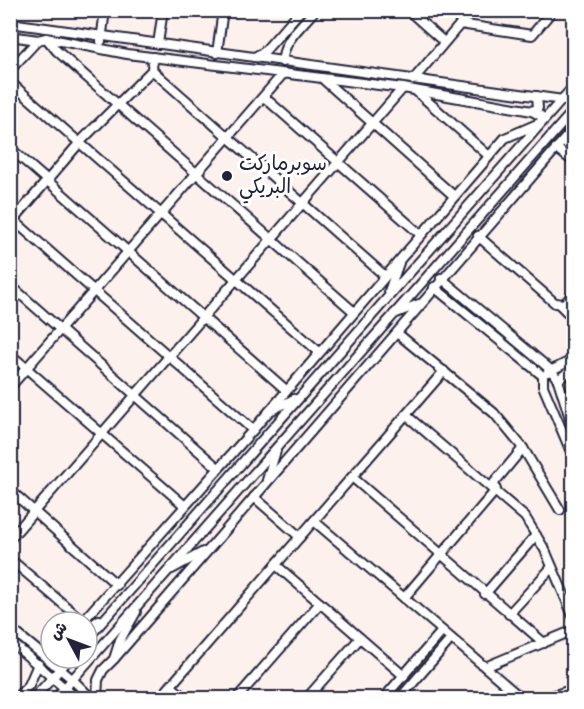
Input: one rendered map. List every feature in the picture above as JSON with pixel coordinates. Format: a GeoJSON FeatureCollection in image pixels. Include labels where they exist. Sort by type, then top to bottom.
{"type":"FeatureCollection","features":[{"type":"Feature","properties":{"kind":"street"},"geometry":{"type":"LineString","coordinates":[[100,49],[105,10]]}},
{"type":"Feature","properties":{"kind":"street"},"geometry":{"type":"LineString","coordinates":[[158,44],[163,10]]}},
{"type":"Feature","properties":{"kind":"street"},"geometry":{"type":"LineString","coordinates":[[218,52],[223,10]]}},
{"type":"Feature","properties":{"kind":"street"},"geometry":{"type":"LineString","coordinates":[[254,57],[264,52],[301,10]]}},
{"type":"Feature","properties":{"kind":"street"},"geometry":{"type":"LineString","coordinates":[[283,62],[282,53],[286,46],[315,10]]}},
{"type":"Feature","properties":{"kind":"street"},"geometry":{"type":"LineString","coordinates":[[408,10],[444,42]]}},
{"type":"Feature","properties":{"kind":"street"},"geometry":{"type":"LineString","coordinates":[[412,80],[472,10]]}},
{"type":"Feature","properties":{"kind":"street"},"geometry":{"type":"LineString","coordinates":[[460,24],[532,35],[554,10]]}},
{"type":"Feature","properties":{"kind":"street"},"geometry":{"type":"LineString","coordinates":[[10,23],[101,38],[562,100]]}},
{"type":"Feature","properties":{"kind":"street"},"geometry":{"type":"LineString","coordinates":[[10,36],[282,75],[403,88],[532,111],[541,116],[542,122]]}},
{"type":"Feature","properties":{"kind":"street"},"geometry":{"type":"LineString","coordinates":[[10,70],[42,39]]}},
{"type":"Feature","properties":{"kind":"street"},"geometry":{"type":"LineString","coordinates":[[42,39],[353,311]]}},
{"type":"Feature","properties":{"kind":"street"},"geometry":{"type":"LineString","coordinates":[[274,40],[279,47],[286,46]]}},
{"type":"Feature","properties":{"kind":"street"},"geometry":{"type":"LineString","coordinates":[[153,57],[152,70],[81,141],[12,220],[253,430]]}},
{"type":"Feature","properties":{"kind":"street"},"geometry":{"type":"LineString","coordinates":[[152,70],[385,276]]}},
{"type":"Feature","properties":{"kind":"street"},"geometry":{"type":"LineString","coordinates":[[10,387],[161,211],[282,75]]}},
{"type":"Feature","properties":{"kind":"street"},"geometry":{"type":"LineString","coordinates":[[324,80],[372,126],[454,196]]}},
{"type":"Feature","properties":{"kind":"street"},"geometry":{"type":"LineString","coordinates":[[10,82],[81,141],[318,351]]}},
{"type":"Feature","properties":{"kind":"street"},"geometry":{"type":"LineString","coordinates":[[99,625],[573,86]]}},
{"type":"Feature","properties":{"kind":"street"},"geometry":{"type":"LineString","coordinates":[[10,539],[403,88]]}},
{"type":"Feature","properties":{"kind":"street"},"geometry":{"type":"LineString","coordinates":[[415,90],[489,156]]}},
{"type":"Feature","properties":{"kind":"street"},"geometry":{"type":"LineString","coordinates":[[532,111],[538,108],[537,96]]}},
{"type":"Feature","properties":{"kind":"street"},"geometry":{"type":"LineString","coordinates":[[264,97],[421,235]]}},
{"type":"Feature","properties":{"kind":"street"},"geometry":{"type":"LineString","coordinates":[[56,699],[573,110]]}},
{"type":"Feature","properties":{"kind":"street"},"geometry":{"type":"LineString","coordinates":[[93,610],[253,430],[318,351],[505,138],[542,122]]}},
{"type":"Feature","properties":{"kind":"street"},"geometry":{"type":"LineString","coordinates":[[552,134],[573,127]]}},
{"type":"Feature","properties":{"kind":"street"},"geometry":{"type":"LineString","coordinates":[[97,699],[98,680],[103,670],[573,127]]}},
{"type":"Feature","properties":{"kind":"street"},"geometry":{"type":"LineString","coordinates":[[563,141],[573,150]]}},
{"type":"Feature","properties":{"kind":"street"},"geometry":{"type":"LineString","coordinates":[[10,148],[286,390]]}},
{"type":"Feature","properties":{"kind":"street"},"geometry":{"type":"LineString","coordinates":[[556,148],[573,162]]}},
{"type":"Feature","properties":{"kind":"street"},"geometry":{"type":"LineString","coordinates":[[478,236],[560,305],[573,319]]}},
{"type":"Feature","properties":{"kind":"street"},"geometry":{"type":"LineString","coordinates":[[387,296],[400,259]]}},
{"type":"Feature","properties":{"kind":"street"},"geometry":{"type":"LineString","coordinates":[[441,278],[550,370],[558,380],[573,431]]}},
{"type":"Feature","properties":{"kind":"street"},"geometry":{"type":"LineString","coordinates":[[10,285],[61,327],[218,468]]}},
{"type":"Feature","properties":{"kind":"street"},"geometry":{"type":"LineString","coordinates":[[434,287],[543,376]]}},
{"type":"Feature","properties":{"kind":"street"},"geometry":{"type":"LineString","coordinates":[[560,305],[564,304],[573,293]]}},
{"type":"Feature","properties":{"kind":"street"},"geometry":{"type":"LineString","coordinates":[[393,315],[423,302]]}},
{"type":"Feature","properties":{"kind":"street"},"geometry":{"type":"LineString","coordinates":[[397,333],[494,413],[523,448],[560,510]]}},
{"type":"Feature","properties":{"kind":"street"},"geometry":{"type":"LineString","coordinates":[[10,354],[185,506]]}},
{"type":"Feature","properties":{"kind":"street"},"geometry":{"type":"LineString","coordinates":[[573,359],[543,376],[543,386],[573,459]]}},
{"type":"Feature","properties":{"kind":"street"},"geometry":{"type":"LineString","coordinates":[[558,380],[573,367]]}},
{"type":"Feature","properties":{"kind":"street"},"geometry":{"type":"LineString","coordinates":[[160,699],[444,371]]}},
{"type":"Feature","properties":{"kind":"street"},"geometry":{"type":"LineString","coordinates":[[267,413],[298,397]]}},
{"type":"Feature","properties":{"kind":"street"},"geometry":{"type":"LineString","coordinates":[[406,415],[525,517],[552,567],[573,618]]}},
{"type":"Feature","properties":{"kind":"street"},"geometry":{"type":"LineString","coordinates":[[266,484],[277,446]]}},
{"type":"Feature","properties":{"kind":"street"},"geometry":{"type":"LineString","coordinates":[[496,490],[494,483],[523,448]]}},
{"type":"Feature","properties":{"kind":"street"},"geometry":{"type":"LineString","coordinates":[[352,477],[440,556],[544,643]]}},
{"type":"Feature","properties":{"kind":"street"},"geometry":{"type":"LineString","coordinates":[[10,490],[117,585]]}},
{"type":"Feature","properties":{"kind":"street"},"geometry":{"type":"LineString","coordinates":[[404,598],[496,490]]}},
{"type":"Feature","properties":{"kind":"street"},"geometry":{"type":"LineString","coordinates":[[254,497],[300,537]]}},
{"type":"Feature","properties":{"kind":"street"},"geometry":{"type":"LineString","coordinates":[[314,520],[521,699]]}},
{"type":"Feature","properties":{"kind":"street"},"geometry":{"type":"LineString","coordinates":[[485,594],[536,535]]}},
{"type":"Feature","properties":{"kind":"street"},"geometry":{"type":"LineString","coordinates":[[145,572],[152,544]]}},
{"type":"Feature","properties":{"kind":"street"},"geometry":{"type":"LineString","coordinates":[[168,571],[209,549]]}},
{"type":"Feature","properties":{"kind":"street"},"geometry":{"type":"LineString","coordinates":[[10,559],[68,610]]}},
{"type":"Feature","properties":{"kind":"street"},"geometry":{"type":"LineString","coordinates":[[276,565],[404,676]]}},
{"type":"Feature","properties":{"kind":"street"},"geometry":{"type":"LineString","coordinates":[[509,614],[552,567]]}},
{"type":"Feature","properties":{"kind":"street"},"geometry":{"type":"LineString","coordinates":[[114,659],[120,640],[146,596]]}},
{"type":"Feature","properties":{"kind":"street"},"geometry":{"type":"LineString","coordinates":[[237,699],[320,603]]}},
{"type":"Feature","properties":{"kind":"street"},"geometry":{"type":"LineString","coordinates":[[99,620],[112,610]]}},
{"type":"Feature","properties":{"kind":"street"},"geometry":{"type":"LineString","coordinates":[[10,628],[39,650]]}},
{"type":"Feature","properties":{"kind":"street"},"geometry":{"type":"LineString","coordinates":[[485,668],[573,630]]}},
{"type":"Feature","properties":{"kind":"street"},"geometry":{"type":"LineString","coordinates":[[384,699],[442,631]]}},
{"type":"Feature","properties":{"kind":"street"},"geometry":{"type":"LineString","coordinates":[[307,699],[360,638]]}},
{"type":"Feature","properties":{"kind":"street"},"geometry":{"type":"LineString","coordinates":[[400,699],[451,639]]}},
{"type":"Feature","properties":{"kind":"street"},"geometry":{"type":"LineString","coordinates":[[10,641],[76,699]]}},
{"type":"Feature","properties":{"kind":"street"},"geometry":{"type":"LineString","coordinates":[[16,699],[28,685],[38,664]]}},
{"type":"Feature","properties":{"kind":"street"},"geometry":{"type":"LineString","coordinates":[[34,699],[59,670]]}},
{"type":"Feature","properties":{"kind":"street"},"geometry":{"type":"LineString","coordinates":[[61,670],[91,699]]}},
{"type":"Feature","properties":{"kind":"street"},"geometry":{"type":"LineString","coordinates":[[171,686],[185,699]]}},
{"type":"Feature","properties":{"kind":"street"},"geometry":{"type":"LineString","coordinates":[[545,699],[573,689]]}},
{"type":"Feature","properties":{"kind":"place","name":"سوبرماركت البريكي"},"geometry":{"type":"Point","coordinates":[227,176]}}]}
